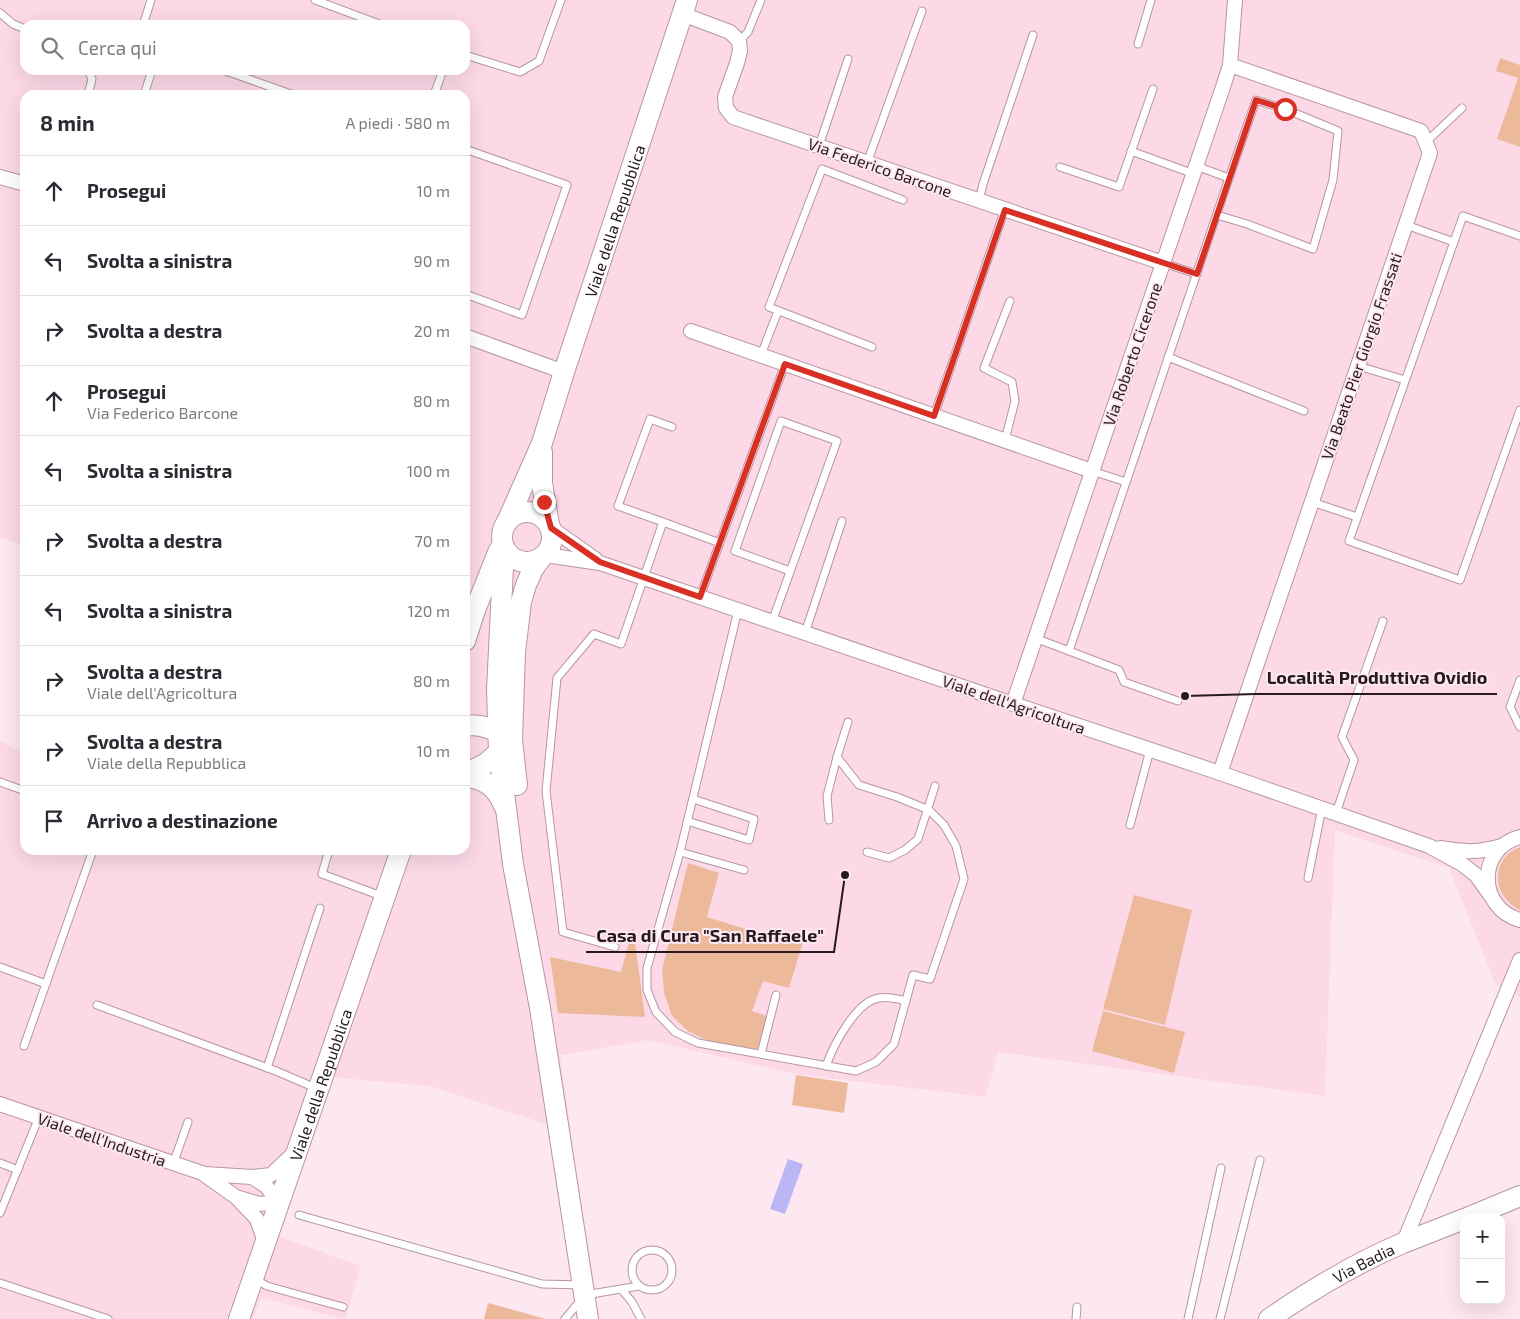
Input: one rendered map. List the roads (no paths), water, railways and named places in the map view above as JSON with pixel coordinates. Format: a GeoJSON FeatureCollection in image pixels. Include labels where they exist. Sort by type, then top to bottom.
{"type":"FeatureCollection","features":[{"type":"Feature","properties":{"kind":"main road","name":"Viale della Repubblica"},"geometry":{"type":"LineString","coordinates":[[470,626],[542,443],[685,7]]}},
{"type":"Feature","properties":{"kind":"main road","name":"Viale della Repubblica"},"geometry":{"type":"LineString","coordinates":[[542,443],[542,483],[550,526]]}},
{"type":"Feature","properties":{"kind":"main road"},"geometry":{"type":"LineString","coordinates":[[540,1008],[513,864],[506,809],[503,742],[526,585],[533,569],[551,546],[552,540],[550,526],[543,518],[528,512],[513,517],[505,537],[497,690],[503,742],[540,1008],[588,1319]]}},
{"type":"Feature","properties":{"kind":"main road"},"geometry":{"type":"LineString","coordinates":[[505,537],[514,558],[520,562],[535,561],[543,557]]}},
{"type":"Feature","properties":{"kind":"main road"},"geometry":{"type":"LineString","coordinates":[[470,725],[486,727],[503,742]]}},
{"type":"Feature","properties":{"kind":"main road"},"geometry":{"type":"LineString","coordinates":[[470,772],[485,764],[503,742]]}},
{"type":"Feature","properties":{"kind":"main road"},"geometry":{"type":"LineString","coordinates":[[470,776],[485,781],[500,796],[506,809]]}},
{"type":"Feature","properties":{"kind":"main road","name":"Viale della Repubblica"},"geometry":{"type":"LineString","coordinates":[[239,1319],[399,855]]}},
{"type":"Feature","properties":{"kind":"main road","name":"Via Badia"},"geometry":{"type":"LineString","coordinates":[[1475,1214],[1520,1196]]}},
{"type":"Feature","properties":{"kind":"main road","name":"Via Badia"},"geometry":{"type":"LineString","coordinates":[[1269,1319],[1355,1267],[1402,1244],[1460,1220]]}},
{"type":"Feature","properties":{"kind":"street","name":"Via Roberto Cicerone"},"geometry":{"type":"LineString","coordinates":[[1012,704],[1230,64],[1235,0]]}},
{"type":"Feature","properties":{"kind":"street"},"geometry":{"type":"LineString","coordinates":[[685,7],[730,32],[739,41]]}},
{"type":"Feature","properties":{"kind":"street","name":"Via Federico Barcone"},"geometry":{"type":"LineString","coordinates":[[739,41],[740,52],[725,97],[726,108],[733,117],[1163,263]]}},
{"type":"Feature","properties":{"kind":"street"},"geometry":{"type":"LineString","coordinates":[[1230,64],[1421,131],[1426,142]]}},
{"type":"Feature","properties":{"kind":"street","name":"Via Beato Pier Giorgio Frassati"},"geometry":{"type":"LineString","coordinates":[[1220,773],[1430,153],[1426,142]]}},
{"type":"Feature","properties":{"kind":"street"},"geometry":{"type":"LineString","coordinates":[[0,177],[20,183]]}},
{"type":"Feature","properties":{"kind":"street"},"geometry":{"type":"LineString","coordinates":[[691,330],[1092,471]]}},
{"type":"Feature","properties":{"kind":"street"},"geometry":{"type":"LineString","coordinates":[[470,338],[564,372]]}},
{"type":"Feature","properties":{"kind":"street","name":"Viale dell'Agricoltura"},"geometry":{"type":"LineString","coordinates":[[550,526],[600,562],[643,578],[1220,773],[1429,846],[1462,864],[1476,875],[1497,906],[1506,914],[1519,921]]}},
{"type":"Feature","properties":{"kind":"street","name":"Viale dell'Agricoltura"},"geometry":{"type":"LineString","coordinates":[[543,557],[600,562]]}},
{"type":"Feature","properties":{"kind":"street","name":"Viale dell'Agricoltura"},"geometry":{"type":"LineString","coordinates":[[1429,846],[1483,852],[1502,846],[1520,837]]}},
{"type":"Feature","properties":{"kind":"street"},"geometry":{"type":"LineString","coordinates":[[1491,896],[1488,869],[1493,856],[1502,846]]}},
{"type":"Feature","properties":{"kind":"street"},"geometry":{"type":"LineString","coordinates":[[1402,1244],[1519,967]]}},
{"type":"Feature","properties":{"kind":"street","name":"Viale dell'Industria"},"geometry":{"type":"LineString","coordinates":[[0,1104],[205,1174],[252,1177],[271,1175],[297,1150]]}},
{"type":"Feature","properties":{"kind":"street","name":"Viale dell'Industria"},"geometry":{"type":"LineString","coordinates":[[205,1174],[236,1197],[257,1219],[265,1242]]}},
{"type":"Feature","properties":{"kind":"street"},"geometry":{"type":"LineString","coordinates":[[252,1177],[266,1186],[279,1202]]}},
{"type":"Feature","properties":{"kind":"street","name":"Viale dell'Industria"},"geometry":{"type":"LineString","coordinates":[[236,1197],[259,1204],[279,1202]]}},
{"type":"Feature","properties":{"kind":"lane"},"geometry":{"type":"LineString","coordinates":[[145,20],[151,0]]}},
{"type":"Feature","properties":{"kind":"lane"},"geometry":{"type":"LineString","coordinates":[[315,0],[369,20]]}},
{"type":"Feature","properties":{"kind":"lane"},"geometry":{"type":"LineString","coordinates":[[470,57],[520,72],[539,61],[561,0]]}},
{"type":"Feature","properties":{"kind":"lane"},"geometry":{"type":"LineString","coordinates":[[739,41],[748,32],[761,0]]}},
{"type":"Feature","properties":{"kind":"lane"},"geometry":{"type":"LineString","coordinates":[[1138,44],[1151,0]]}},
{"type":"Feature","properties":{"kind":"lane"},"geometry":{"type":"LineString","coordinates":[[868,163],[922,10]]}},
{"type":"Feature","properties":{"kind":"lane"},"geometry":{"type":"LineString","coordinates":[[0,14],[20,27]]}},
{"type":"Feature","properties":{"kind":"lane"},"geometry":{"type":"LineString","coordinates":[[979,201],[1033,35]]}},
{"type":"Feature","properties":{"kind":"lane"},"geometry":{"type":"LineString","coordinates":[[819,146],[848,59]]}},
{"type":"Feature","properties":{"kind":"lane"},"geometry":{"type":"LineString","coordinates":[[89,90],[92,79],[90,75]]}},
{"type":"Feature","properties":{"kind":"lane"},"geometry":{"type":"LineString","coordinates":[[146,90],[150,75]]}},
{"type":"Feature","properties":{"kind":"lane"},"geometry":{"type":"LineString","coordinates":[[237,75],[280,90]]}},
{"type":"Feature","properties":{"kind":"lane"},"geometry":{"type":"LineString","coordinates":[[436,90],[440,75]]}},
{"type":"Feature","properties":{"kind":"lane"},"geometry":{"type":"LineString","coordinates":[[1060,166],[1118,187],[1153,89]]}},
{"type":"Feature","properties":{"kind":"lane"},"geometry":{"type":"LineString","coordinates":[[1069,651],[1256,100],[1285,109],[1338,131],[1333,180],[1313,249],[1247,224],[1217,215]]}},
{"type":"Feature","properties":{"kind":"lane"},"geometry":{"type":"LineString","coordinates":[[1426,142],[1462,108]]}},
{"type":"Feature","properties":{"kind":"lane"},"geometry":{"type":"LineString","coordinates":[[470,151],[567,185],[522,314],[470,296]]}},
{"type":"Feature","properties":{"kind":"lane"},"geometry":{"type":"LineString","coordinates":[[1131,152],[1229,178]]}},
{"type":"Feature","properties":{"kind":"lane"},"geometry":{"type":"LineString","coordinates":[[872,347],[770,307],[822,169],[903,200]]}},
{"type":"Feature","properties":{"kind":"lane"},"geometry":{"type":"LineString","coordinates":[[934,416],[1005,210]]}},
{"type":"Feature","properties":{"kind":"lane"},"geometry":{"type":"LineString","coordinates":[[1520,236],[1463,216],[1349,541],[1460,580],[1520,410]]}},
{"type":"Feature","properties":{"kind":"lane"},"geometry":{"type":"LineString","coordinates":[[1406,225],[1454,242]]}},
{"type":"Feature","properties":{"kind":"lane"},"geometry":{"type":"LineString","coordinates":[[1163,263],[1197,274]]}},
{"type":"Feature","properties":{"kind":"lane"},"geometry":{"type":"LineString","coordinates":[[1004,440],[1015,402],[1012,382],[984,368],[1010,301]]}},
{"type":"Feature","properties":{"kind":"lane"},"geometry":{"type":"LineString","coordinates":[[761,355],[778,311]]}},
{"type":"Feature","properties":{"kind":"lane"},"geometry":{"type":"LineString","coordinates":[[1168,357],[1304,410]]}},
{"type":"Feature","properties":{"kind":"lane"},"geometry":{"type":"LineString","coordinates":[[700,597],[785,364]]}},
{"type":"Feature","properties":{"kind":"lane"},"geometry":{"type":"LineString","coordinates":[[1358,366],[1405,380]]}},
{"type":"Feature","properties":{"kind":"lane"},"geometry":{"type":"LineString","coordinates":[[672,427],[650,419],[618,506],[720,543]]}},
{"type":"Feature","properties":{"kind":"lane"},"geometry":{"type":"LineString","coordinates":[[772,622],[837,441],[781,421],[735,551],[790,571]]}},
{"type":"Feature","properties":{"kind":"lane"},"geometry":{"type":"LineString","coordinates":[[1092,471],[1126,482]]}},
{"type":"Feature","properties":{"kind":"lane"},"geometry":{"type":"LineString","coordinates":[[1312,502],[1357,517]]}},
{"type":"Feature","properties":{"kind":"lane"},"geometry":{"type":"LineString","coordinates":[[805,633],[842,521]]}},
{"type":"Feature","properties":{"kind":"lane"},"geometry":{"type":"LineString","coordinates":[[615,947],[563,932],[546,790],[556,678],[594,634],[622,644],[663,522]]}},
{"type":"Feature","properties":{"kind":"lane"},"geometry":{"type":"LineString","coordinates":[[738,610],[680,852],[647,968],[647,990],[656,1012],[675,1032],[698,1043],[856,1071],[876,1062],[894,1044],[913,975],[930,979],[964,879],[956,846],[944,825],[929,810],[859,785],[837,757]]}},
{"type":"Feature","properties":{"kind":"lane"},"geometry":{"type":"LineString","coordinates":[[1336,814],[1354,760],[1342,737],[1383,621]]}},
{"type":"Feature","properties":{"kind":"lane"},"geometry":{"type":"LineString","coordinates":[[1035,638],[1118,670],[1124,682],[1178,701]]}},
{"type":"Feature","properties":{"kind":"lane"},"geometry":{"type":"LineString","coordinates":[[1520,680],[1510,707],[1520,727]]}},
{"type":"Feature","properties":{"kind":"lane"},"geometry":{"type":"LineString","coordinates":[[829,820],[826,796],[848,722]]}},
{"type":"Feature","properties":{"kind":"lane"},"geometry":{"type":"LineString","coordinates":[[1130,825],[1150,750]]}},
{"type":"Feature","properties":{"kind":"lane"},"geometry":{"type":"LineString","coordinates":[[0,782],[20,789]]}},
{"type":"Feature","properties":{"kind":"lane"},"geometry":{"type":"LineString","coordinates":[[867,852],[890,858],[905,850],[918,839],[936,786]]}},
{"type":"Feature","properties":{"kind":"lane"},"geometry":{"type":"LineString","coordinates":[[687,821],[748,840],[754,819],[692,799]]}},
{"type":"Feature","properties":{"kind":"lane"},"geometry":{"type":"LineString","coordinates":[[1308,878],[1322,808]]}},
{"type":"Feature","properties":{"kind":"lane"},"geometry":{"type":"LineString","coordinates":[[680,852],[744,870]]}},
{"type":"Feature","properties":{"kind":"lane"},"geometry":{"type":"LineString","coordinates":[[24,1046],[90,855]]}},
{"type":"Feature","properties":{"kind":"lane"},"geometry":{"type":"LineString","coordinates":[[328,855],[322,874],[384,897]]}},
{"type":"Feature","properties":{"kind":"lane"},"geometry":{"type":"LineString","coordinates":[[267,1068],[320,908]]}},
{"type":"Feature","properties":{"kind":"lane"},"geometry":{"type":"LineString","coordinates":[[0,967],[46,984]]}},
{"type":"Feature","properties":{"kind":"lane"},"geometry":{"type":"LineString","coordinates":[[761,1054],[776,995]]}},
{"type":"Feature","properties":{"kind":"lane"},"geometry":{"type":"LineString","coordinates":[[826,1066],[839,1038],[854,1016],[866,1003],[878,998],[906,1001]]}},
{"type":"Feature","properties":{"kind":"lane"},"geometry":{"type":"LineString","coordinates":[[97,1005],[267,1068],[318,1089]]}},
{"type":"Feature","properties":{"kind":"lane"},"geometry":{"type":"LineString","coordinates":[[0,1213],[39,1118]]}},
{"type":"Feature","properties":{"kind":"lane"},"geometry":{"type":"LineString","coordinates":[[173,1164],[188,1122]]}},
{"type":"Feature","properties":{"kind":"lane"},"geometry":{"type":"LineString","coordinates":[[1220,1319],[1260,1160]]}},
{"type":"Feature","properties":{"kind":"lane"},"geometry":{"type":"LineString","coordinates":[[0,1163],[18,1170]]}},
{"type":"Feature","properties":{"kind":"lane"},"geometry":{"type":"LineString","coordinates":[[1188,1319],[1221,1168]]}},
{"type":"Feature","properties":{"kind":"lane"},"geometry":{"type":"LineString","coordinates":[[299,1215],[542,1284],[584,1290],[622,1290],[639,1286],[651,1290],[662,1287],[667,1283],[672,1272],[671,1266],[664,1255],[659,1252],[647,1251],[637,1258],[634,1263],[633,1275],[639,1286]]}},
{"type":"Feature","properties":{"kind":"lane"},"geometry":{"type":"LineString","coordinates":[[252,1278],[267,1286],[343,1307]]}},
{"type":"Feature","properties":{"kind":"lane"},"geometry":{"type":"LineString","coordinates":[[0,1282],[108,1319]]}},
{"type":"Feature","properties":{"kind":"lane"},"geometry":{"type":"LineString","coordinates":[[565,1319],[584,1290]]}},
{"type":"Feature","properties":{"kind":"lane"},"geometry":{"type":"LineString","coordinates":[[622,1290],[632,1302],[641,1319]]}},
{"type":"Feature","properties":{"kind":"lane"},"geometry":{"type":"LineString","coordinates":[[1076,1319],[1077,1307]]}},
{"type":"Feature","properties":{"kind":"place","name":"Località Produttiva Ovidio"},"geometry":{"type":"Point","coordinates":[1185,696]}},
{"type":"Feature","properties":{"kind":"place","name":"Casa di Cura \"San Raffaele\""},"geometry":{"type":"Point","coordinates":[845,875]}}]}
